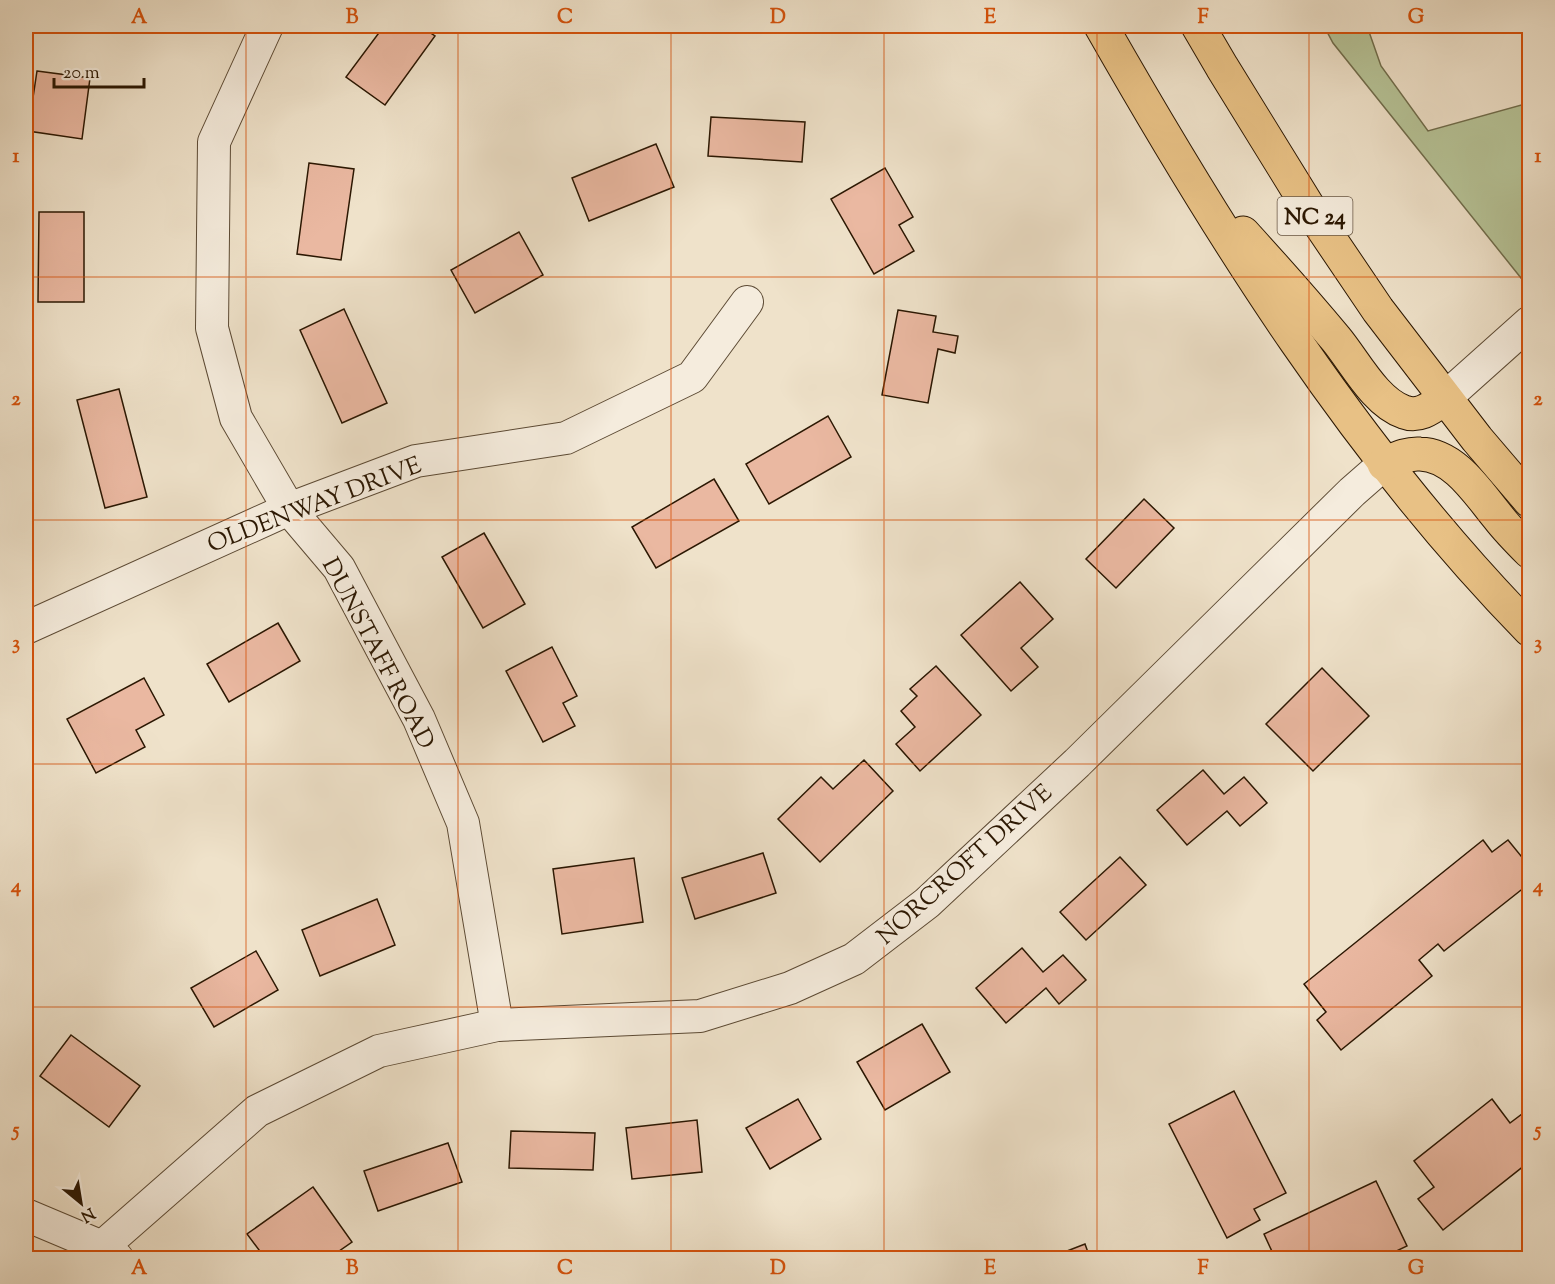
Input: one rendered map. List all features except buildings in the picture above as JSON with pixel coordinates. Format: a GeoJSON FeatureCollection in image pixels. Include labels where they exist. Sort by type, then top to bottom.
{"type":"FeatureCollection","features":[{"type":"Feature","properties":{"kind":"main road"},"geometry":{"type":"LineString","coordinates":[[1101,26],[1154,119],[1284,324],[1384,464],[1456,549],[1530,630]]}},
{"type":"Feature","properties":{"kind":"main road","name":"NC 24"},"geometry":{"type":"LineString","coordinates":[[1198,26],[1316,217],[1378,310],[1445,398],[1530,501]]}},
{"type":"Feature","properties":{"kind":"main road"},"geometry":{"type":"LineString","coordinates":[[1187,171],[1287,282],[1338,342],[1380,397],[1404,412],[1414,414],[1424,412],[1445,398]]}},
{"type":"Feature","properties":{"kind":"main road"},"geometry":{"type":"LineString","coordinates":[[1384,464],[1406,455],[1420,454],[1447,462],[1462,474],[1530,552]]}},
{"type":"Feature","properties":{"kind":"street","name":"DUNSTAFF ROAD"},"geometry":{"type":"LineString","coordinates":[[267,26],[214,142],[212,328],[236,418],[289,509],[339,568],[419,720],[463,822],[497,1025]]}},
{"type":"Feature","properties":{"kind":"street","name":"OLDENWAY DRIVE"},"geometry":{"type":"LineString","coordinates":[[26,628],[289,509],[416,461],[566,438],[692,377],[747,302]]}},
{"type":"Feature","properties":{"kind":"street"},"geometry":{"type":"LineString","coordinates":[[1445,398],[1530,322]]}},
{"type":"Feature","properties":{"kind":"street","name":"NORCROFT DRIVE"},"geometry":{"type":"LineString","coordinates":[[110,1253],[257,1111],[379,1051],[497,1025],[700,1016],[790,988],[854,959],[927,903],[1077,763],[1352,492],[1384,464]]}},
{"type":"Feature","properties":{"kind":"street"},"geometry":{"type":"LineString","coordinates":[[26,1215],[110,1253]]}},
{"type":"Feature","properties":{"kind":"green space"},"geometry":{"type":"Polygon","coordinates":[[[1324,26],[1367,26],[1381,66],[1428,131],[1529,103],[1529,288],[1333,43],[1324,26]]]}}]}
